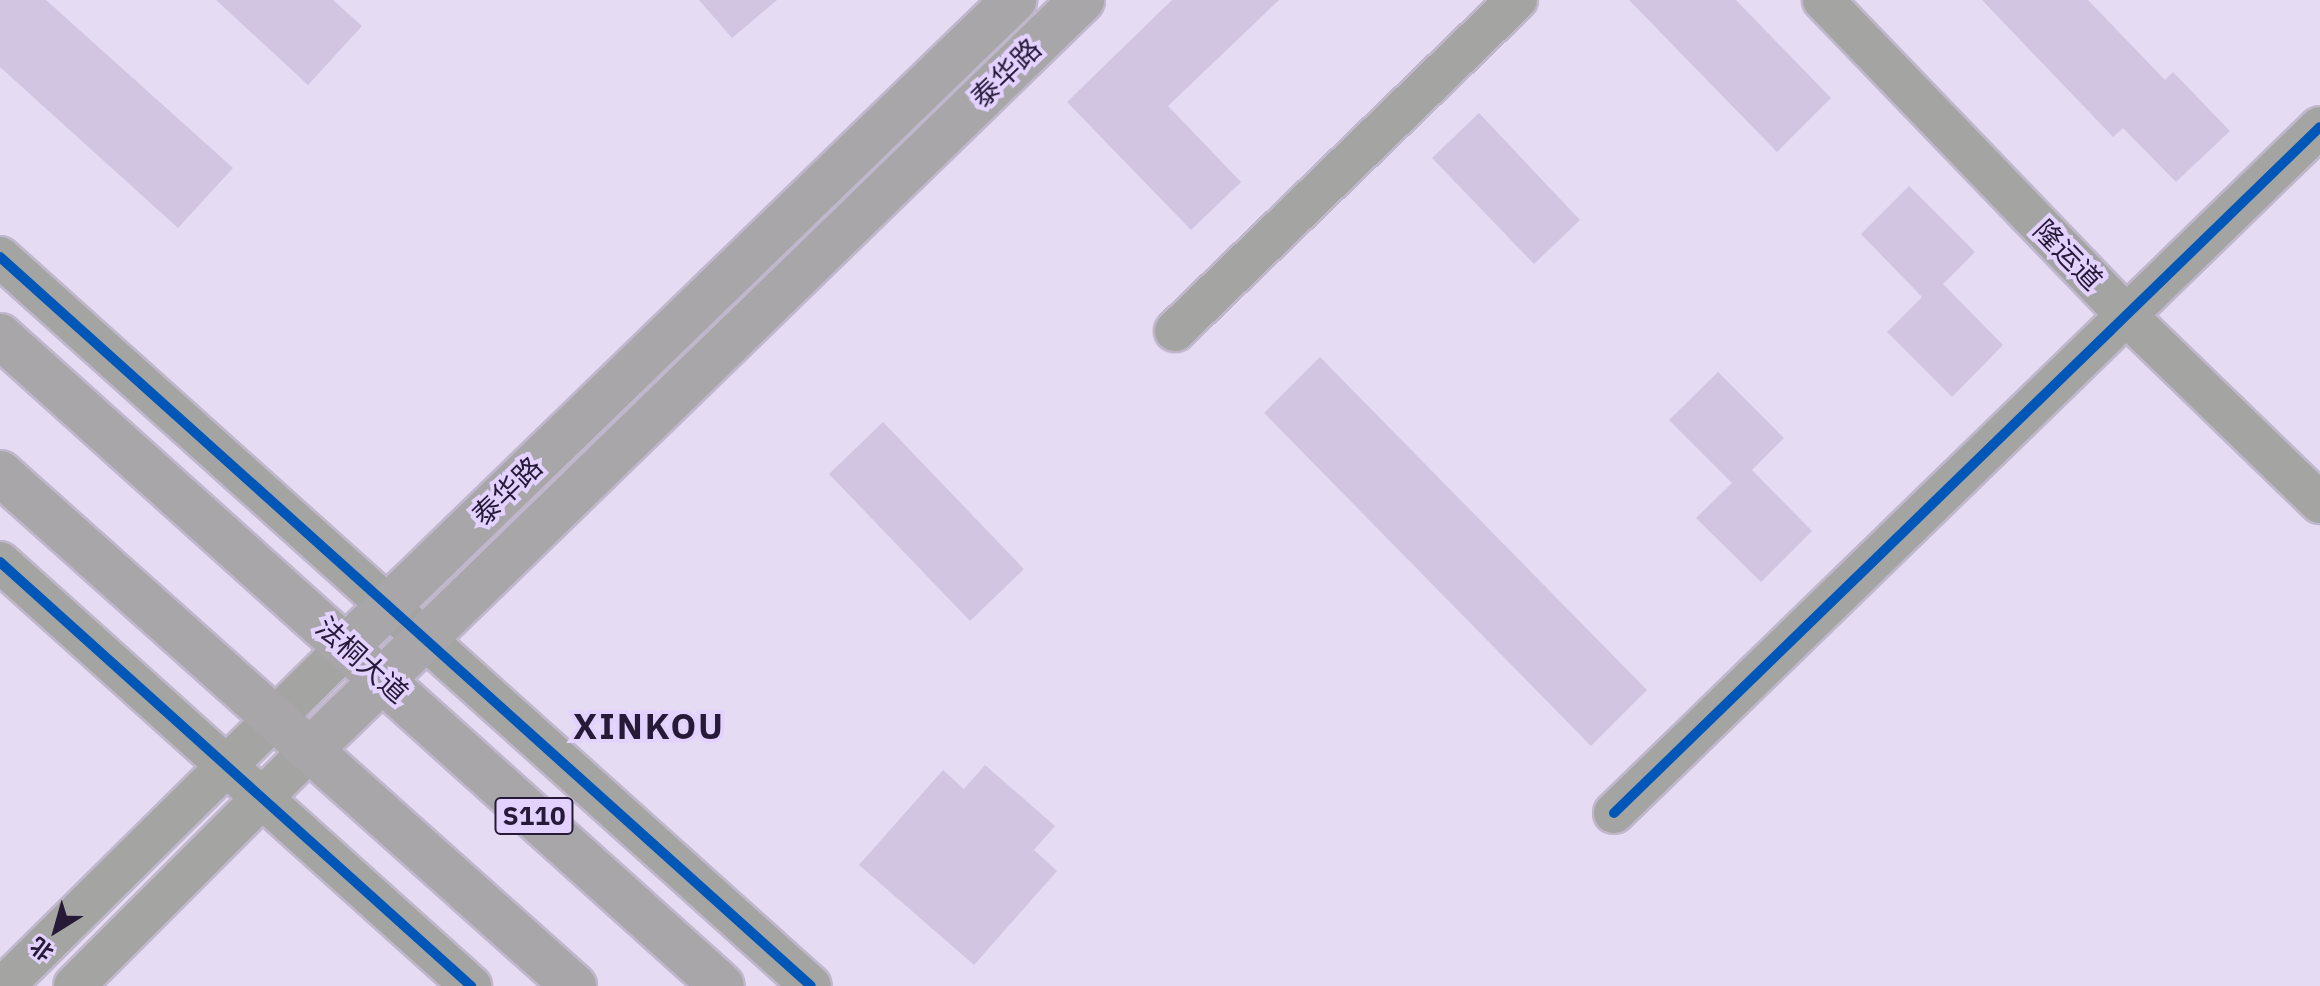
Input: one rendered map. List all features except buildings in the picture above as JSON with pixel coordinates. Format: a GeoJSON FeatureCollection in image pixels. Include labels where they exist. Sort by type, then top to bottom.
{"type":"FeatureCollection","features":[{"type":"Feature","properties":{"kind":"main road","name":"泰华路"},"geometry":{"type":"LineString","coordinates":[[347,646],[1014,0]]}},
{"type":"Feature","properties":{"kind":"main road","name":"泰华路"},"geometry":{"type":"LineString","coordinates":[[311,749],[1082,0]]}},
{"type":"Feature","properties":{"kind":"main road","name":"法桐大道"},"geometry":{"type":"LineString","coordinates":[[0,336],[722,986]]}},
{"type":"Feature","properties":{"kind":"main road"},"geometry":{"type":"LineString","coordinates":[[0,473],[276,716],[574,986]]}},
{"type":"Feature","properties":{"kind":"street"},"geometry":{"type":"LineString","coordinates":[[1175,331],[1517,0]]}},
{"type":"Feature","properties":{"kind":"street","name":"隆运道"},"geometry":{"type":"LineString","coordinates":[[1823,0],[2127,316],[2320,503]]}},
{"type":"Feature","properties":{"kind":"street"},"geometry":{"type":"LineString","coordinates":[[1614,813],[2320,127]]}},
{"type":"Feature","properties":{"kind":"street"},"geometry":{"type":"LineString","coordinates":[[0,257],[811,986]]}},
{"type":"Feature","properties":{"kind":"street"},"geometry":{"type":"LineString","coordinates":[[0,562],[471,986]]}},
{"type":"Feature","properties":{"kind":"street","name":"泰华路"},"geometry":{"type":"LineString","coordinates":[[4,986],[347,646]]}},
{"type":"Feature","properties":{"kind":"street","name":"泰华路"},"geometry":{"type":"LineString","coordinates":[[74,986],[311,749]]}},
{"type":"Feature","properties":{"kind":"cycle path"},"geometry":{"type":"LineString","coordinates":[[1614,813],[2320,127]]}},
{"type":"Feature","properties":{"kind":"cycle path"},"geometry":{"type":"LineString","coordinates":[[0,257],[811,986]]}},
{"type":"Feature","properties":{"kind":"cycle path"},"geometry":{"type":"LineString","coordinates":[[0,562],[471,986]]}},
{"type":"Feature","properties":{"kind":"district","name":"XINKOU"},"geometry":{"type":"Point","coordinates":[649,726]}}]}
